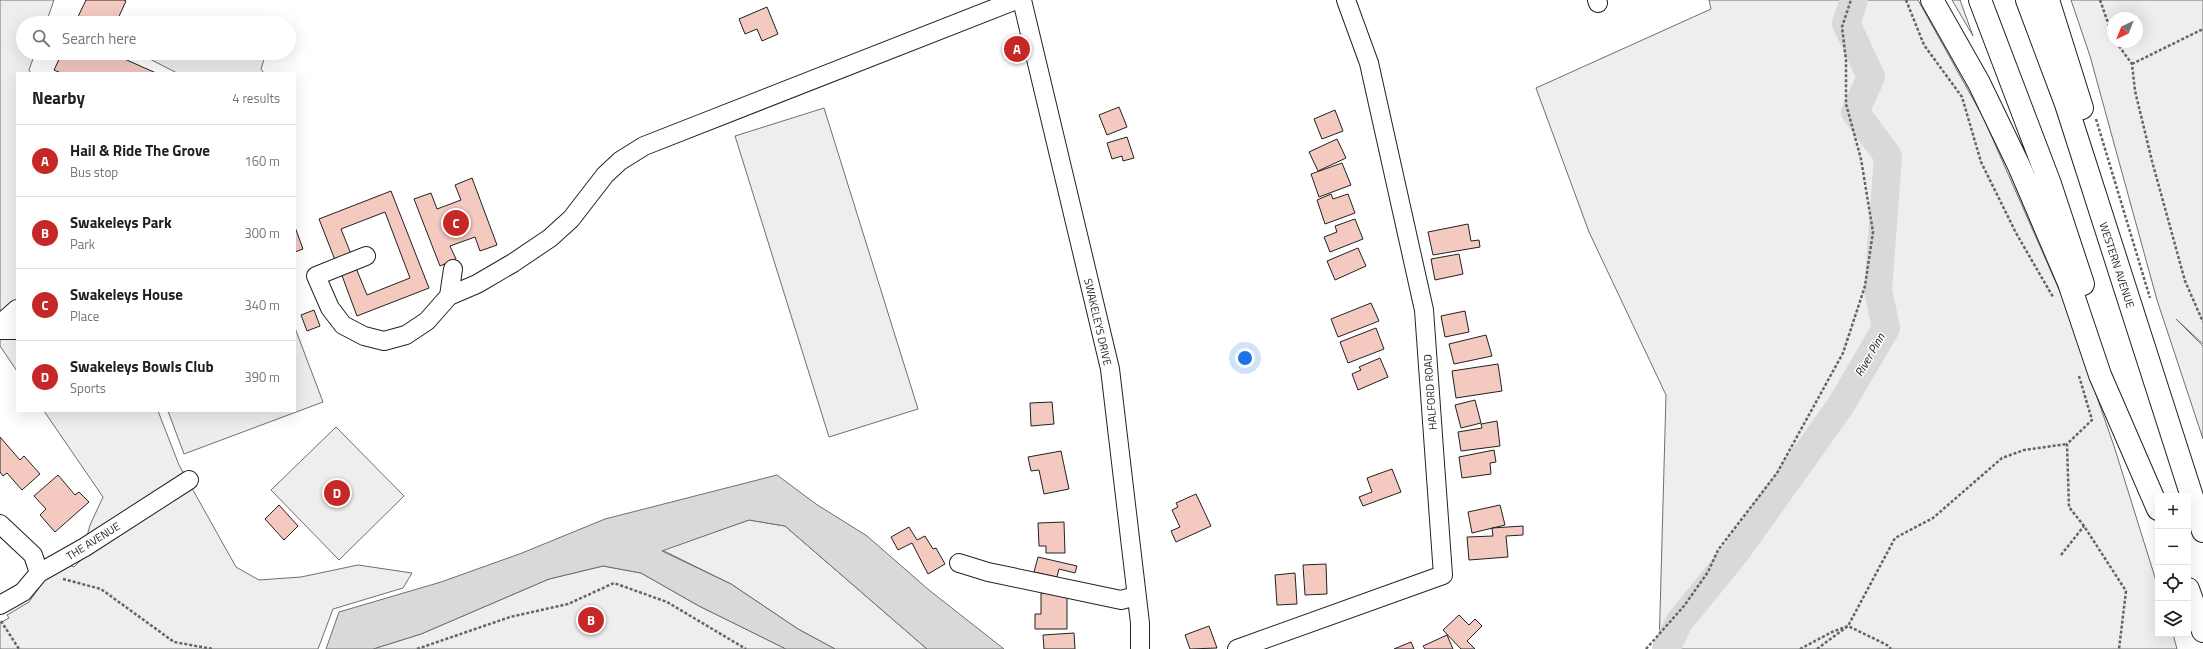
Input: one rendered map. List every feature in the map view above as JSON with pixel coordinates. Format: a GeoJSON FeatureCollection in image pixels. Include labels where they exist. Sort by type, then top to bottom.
{"type":"FeatureCollection","features":[{"type":"Feature","properties":{"kind":"highway"},"geometry":{"type":"LineString","coordinates":[[1932,0],[1979,83],[2019,166],[2069,283],[2100,375],[2155,502]]}},
{"type":"Feature","properties":{"kind":"highway"},"geometry":{"type":"LineString","coordinates":[[1980,0],[2050,184],[2155,495]]}},
{"type":"Feature","properties":{"kind":"highway","name":"WESTERN AVENUE"},"geometry":{"type":"LineString","coordinates":[[2027,0],[2066,104],[2203,531]]}},
{"type":"Feature","properties":{"kind":"highway"},"geometry":{"type":"LineString","coordinates":[[2048,0],[2116,215],[2169,426]]}},
{"type":"Feature","properties":{"kind":"highway"},"geometry":{"type":"LineString","coordinates":[[2191,597],[2203,631]]}},
{"type":"Feature","properties":{"kind":"street"},"geometry":{"type":"LineString","coordinates":[[366,256],[316,276],[330,308],[344,325],[364,336],[384,341],[406,335],[427,321],[449,296],[495,274],[550,238],[571,219],[605,175],[620,161],[644,146],[1016,0]]}},
{"type":"Feature","properties":{"kind":"street","name":"SWAKELEYS DRIVE"},"geometry":{"type":"LineString","coordinates":[[1022,0],[1110,369],[1136,596],[1140,649]]}},
{"type":"Feature","properties":{"kind":"street","name":"HALFORD ROAD"},"geometry":{"type":"LineString","coordinates":[[1237,649],[1443,575],[1424,310],[1369,63],[1346,0]]}},
{"type":"Feature","properties":{"kind":"street"},"geometry":{"type":"LineString","coordinates":[[449,296],[453,269]]}},
{"type":"Feature","properties":{"kind":"street"},"geometry":{"type":"LineString","coordinates":[[0,324],[16,309]]}},
{"type":"Feature","properties":{"kind":"street"},"geometry":{"type":"LineString","coordinates":[[0,330],[16,330]]}},
{"type":"Feature","properties":{"kind":"street","name":"THE AVENUE"},"geometry":{"type":"LineString","coordinates":[[0,605],[23,592],[39,573],[85,547],[189,480]]}},
{"type":"Feature","properties":{"kind":"street"},"geometry":{"type":"LineString","coordinates":[[0,524],[33,555],[39,573]]}},
{"type":"Feature","properties":{"kind":"street"},"geometry":{"type":"LineString","coordinates":[[959,563],[988,572],[1121,600],[1136,596]]}},
{"type":"Feature","properties":{"kind":"path"},"geometry":{"type":"LineString","coordinates":[[1646,649],[1684,606],[1708,572],[1718,550],[1777,474],[1843,353],[1865,286],[1873,232],[1861,159],[1846,104],[1846,60],[1842,27],[1851,0]]}},
{"type":"Feature","properties":{"kind":"path"},"geometry":{"type":"LineString","coordinates":[[1906,0],[1924,46],[1962,97],[1982,162],[2016,233],[2057,304]]}},
{"type":"Feature","properties":{"kind":"path"},"geometry":{"type":"LineString","coordinates":[[2100,0],[2107,20]]}},
{"type":"Feature","properties":{"kind":"path"},"geometry":{"type":"LineString","coordinates":[[2132,64],[2203,30]]}},
{"type":"Feature","properties":{"kind":"path"},"geometry":{"type":"LineString","coordinates":[[2120,48],[2132,64],[2135,91],[2154,169],[2185,281],[2203,322]]}},
{"type":"Feature","properties":{"kind":"path","name":"WESTERN AVENUE"},"geometry":{"type":"LineString","coordinates":[[2095,114],[2151,301]]}},
{"type":"Feature","properties":{"kind":"path"},"geometry":{"type":"LineString","coordinates":[[1817,649],[1848,626],[1894,538],[1933,518],[2002,458],[2024,450],[2067,444],[2092,420],[2077,369]]}},
{"type":"Feature","properties":{"kind":"path"},"geometry":{"type":"LineString","coordinates":[[2067,444],[2070,507],[2126,591],[2119,649]]}},
{"type":"Feature","properties":{"kind":"path"},"geometry":{"type":"LineString","coordinates":[[2061,555],[2084,526]]}},
{"type":"Feature","properties":{"kind":"path"},"geometry":{"type":"LineString","coordinates":[[39,573],[101,589],[174,642],[213,649]]}},
{"type":"Feature","properties":{"kind":"path"},"geometry":{"type":"LineString","coordinates":[[417,649],[510,617],[568,604],[614,583],[666,602],[746,649]]}},
{"type":"Feature","properties":{"kind":"path"},"geometry":{"type":"LineString","coordinates":[[0,620],[19,649]]}},
{"type":"Feature","properties":{"kind":"path"},"geometry":{"type":"LineString","coordinates":[[1800,649],[1832,632],[1848,626],[1887,645],[1891,649]]}},
{"type":"Feature","properties":{"kind":"shaded area"},"geometry":{"type":"Polygon","coordinates":[[[0,0],[54,0],[48,16],[16,16],[16,60],[33,60],[29,70],[30,72],[16,72],[16,370],[0,346],[0,0]]]}},
{"type":"Feature","properties":{"kind":"shaded area"},"geometry":{"type":"Polygon","coordinates":[[[1709,0],[1918,0],[1983,117],[2061,294],[2114,446],[2155,577],[2155,637],[2174,637],[2177,649],[1659,649],[1666,395],[1589,232],[1536,88],[1711,9],[1709,0]]]}},
{"type":"Feature","properties":{"kind":"shaded area"},"geometry":{"type":"Polygon","coordinates":[[[1952,0],[1960,0],[1973,36],[1952,0]]]}},
{"type":"Feature","properties":{"kind":"shaded area"},"geometry":{"type":"Polygon","coordinates":[[[2071,0],[2203,0],[2203,344],[2176,319],[2203,346],[2203,439],[2157,300],[2090,56],[2071,0]]]}},
{"type":"Feature","properties":{"kind":"shaded area"},"geometry":{"type":"Polygon","coordinates":[[[152,60],[264,60],[261,69],[263,72],[175,72],[152,60]]]}},
{"type":"Feature","properties":{"kind":"shaded area"},"geometry":{"type":"Polygon","coordinates":[[[824,108],[918,409],[829,437],[735,136],[824,108]]]}},
{"type":"Feature","properties":{"kind":"shaded area"},"geometry":{"type":"Polygon","coordinates":[[[296,331],[323,402],[184,454],[168,412],[296,412],[296,331]]]}},
{"type":"Feature","properties":{"kind":"shaded area"},"geometry":{"type":"Polygon","coordinates":[[[45,412],[158,412],[179,465],[236,567],[259,580],[301,577],[358,565],[412,573],[403,588],[333,609],[318,649],[0,649],[0,623],[9,618],[7,615],[29,602],[58,561],[74,567],[80,561],[90,525],[103,497],[45,412]]]}},
{"type":"Feature","properties":{"kind":"shaded area"},"geometry":{"type":"Polygon","coordinates":[[[336,427],[404,496],[339,560],[271,490],[336,427]]]}},
{"type":"Feature","properties":{"kind":"shaded area"},"geometry":{"type":"Polygon","coordinates":[[[777,475],[816,504],[867,536],[929,590],[1004,649],[927,649],[785,526],[749,520],[662,551],[731,584],[798,629],[835,649],[786,649],[699,606],[641,573],[603,566],[549,579],[421,634],[373,649],[326,649],[339,612],[441,582],[522,553],[605,519],[777,475]]]}},
{"type":"Feature","properties":{"kind":"shaded area"},"geometry":{"type":"Polygon","coordinates":[[[749,520],[785,526],[927,649],[835,649],[798,629],[731,584],[662,550],[749,520]]]}},
{"type":"Feature","properties":{"kind":"shaded area"},"geometry":{"type":"Polygon","coordinates":[[[603,566],[641,573],[699,606],[786,649],[373,649],[421,634],[549,579],[603,566]]]}},
{"type":"Feature","properties":{"kind":"building"},"geometry":{"type":"Polygon","coordinates":[[[86,0],[126,1],[119,16],[78,16],[86,0]]]}},
{"type":"Feature","properties":{"kind":"building"},"geometry":{"type":"Polygon","coordinates":[[[767,7],[778,34],[762,41],[757,29],[745,34],[739,19],[767,7]]]}},
{"type":"Feature","properties":{"kind":"building"},"geometry":{"type":"Polygon","coordinates":[[[59,60],[127,60],[154,72],[59,72],[54,70],[59,60]]]}},
{"type":"Feature","properties":{"kind":"building"},"geometry":{"type":"Polygon","coordinates":[[[1119,107],[1127,127],[1107,135],[1099,115],[1119,107]]]}},
{"type":"Feature","properties":{"kind":"building"},"geometry":{"type":"Polygon","coordinates":[[[1335,110],[1343,131],[1322,139],[1314,119],[1335,110]]]}},
{"type":"Feature","properties":{"kind":"building"},"geometry":{"type":"Polygon","coordinates":[[[1127,137],[1134,158],[1123,161],[1122,156],[1112,159],[1107,143],[1127,137]]]}},
{"type":"Feature","properties":{"kind":"building"},"geometry":{"type":"Polygon","coordinates":[[[1337,139],[1346,158],[1318,171],[1309,152],[1337,139]]]}},
{"type":"Feature","properties":{"kind":"building"},"geometry":{"type":"Polygon","coordinates":[[[1342,163],[1351,185],[1319,197],[1311,174],[1342,163]]]}},
{"type":"Feature","properties":{"kind":"building"},"geometry":{"type":"Polygon","coordinates":[[[472,178],[497,245],[480,251],[475,237],[450,246],[456,259],[440,266],[414,199],[431,193],[437,209],[461,200],[455,185],[472,178]]]}},
{"type":"Feature","properties":{"kind":"building"},"geometry":{"type":"Polygon","coordinates":[[[391,191],[429,288],[357,316],[341,273],[356,268],[367,295],[410,278],[385,212],[341,229],[351,254],[335,260],[319,219],[391,191]]]}},
{"type":"Feature","properties":{"kind":"building"},"geometry":{"type":"Polygon","coordinates":[[[1331,194],[1333,199],[1348,194],[1355,213],[1325,224],[1317,200],[1331,194]]]}},
{"type":"Feature","properties":{"kind":"building"},"geometry":{"type":"Polygon","coordinates":[[[1355,219],[1363,239],[1330,252],[1324,237],[1337,232],[1335,226],[1355,219]]]}},
{"type":"Feature","properties":{"kind":"building"},"geometry":{"type":"Polygon","coordinates":[[[1468,224],[1471,241],[1479,240],[1480,247],[1433,255],[1428,232],[1468,224]]]}},
{"type":"Feature","properties":{"kind":"building"},"geometry":{"type":"Polygon","coordinates":[[[296,230],[303,249],[296,252],[296,230]]]}},
{"type":"Feature","properties":{"kind":"building"},"geometry":{"type":"Polygon","coordinates":[[[1358,248],[1366,266],[1335,280],[1327,261],[1358,248]]]}},
{"type":"Feature","properties":{"kind":"building"},"geometry":{"type":"Polygon","coordinates":[[[1459,254],[1463,274],[1435,280],[1431,259],[1459,254]]]}},
{"type":"Feature","properties":{"kind":"building"},"geometry":{"type":"Polygon","coordinates":[[[1371,303],[1379,321],[1338,337],[1331,319],[1371,303]]]}},
{"type":"Feature","properties":{"kind":"building"},"geometry":{"type":"Polygon","coordinates":[[[314,310],[320,326],[307,331],[301,315],[314,310]]]}},
{"type":"Feature","properties":{"kind":"building"},"geometry":{"type":"Polygon","coordinates":[[[1465,311],[1469,332],[1445,337],[1441,316],[1465,311]]]}},
{"type":"Feature","properties":{"kind":"building"},"geometry":{"type":"Polygon","coordinates":[[[1376,328],[1384,349],[1348,363],[1340,342],[1376,328]]]}},
{"type":"Feature","properties":{"kind":"building"},"geometry":{"type":"Polygon","coordinates":[[[1486,335],[1492,356],[1454,364],[1449,344],[1486,335]]]}},
{"type":"Feature","properties":{"kind":"building"},"geometry":{"type":"Polygon","coordinates":[[[1380,358],[1388,377],[1358,390],[1352,374],[1361,370],[1359,367],[1380,358]]]}},
{"type":"Feature","properties":{"kind":"building"},"geometry":{"type":"Polygon","coordinates":[[[1498,364],[1502,391],[1456,398],[1452,371],[1498,364]]]}},
{"type":"Feature","properties":{"kind":"building"},"geometry":{"type":"Polygon","coordinates":[[[1475,400],[1481,423],[1461,428],[1455,405],[1475,400]]]}},
{"type":"Feature","properties":{"kind":"building"},"geometry":{"type":"Polygon","coordinates":[[[1052,402],[1054,424],[1031,426],[1030,403],[1052,402]]]}},
{"type":"Feature","properties":{"kind":"building"},"geometry":{"type":"Polygon","coordinates":[[[1497,421],[1500,446],[1461,451],[1458,432],[1482,428],[1481,424],[1497,421]]]}},
{"type":"Feature","properties":{"kind":"building"},"geometry":{"type":"Polygon","coordinates":[[[0,437],[20,460],[24,456],[40,474],[22,490],[7,473],[3,476],[0,472],[0,437]]]}},
{"type":"Feature","properties":{"kind":"building"},"geometry":{"type":"Polygon","coordinates":[[[1494,450],[1496,462],[1490,463],[1491,474],[1462,478],[1459,457],[1494,450]]]}},
{"type":"Feature","properties":{"kind":"building"},"geometry":{"type":"Polygon","coordinates":[[[1061,451],[1069,489],[1044,494],[1039,470],[1031,471],[1028,457],[1061,451]]]}},
{"type":"Feature","properties":{"kind":"building"},"geometry":{"type":"Polygon","coordinates":[[[1392,469],[1401,492],[1363,506],[1359,497],[1372,492],[1367,478],[1392,469]]]}},
{"type":"Feature","properties":{"kind":"building"},"geometry":{"type":"Polygon","coordinates":[[[58,475],[75,495],[79,492],[89,502],[55,532],[40,515],[46,509],[34,496],[58,475]]]}},
{"type":"Feature","properties":{"kind":"building"},"geometry":{"type":"Polygon","coordinates":[[[1196,494],[1211,526],[1176,542],[1171,531],[1180,527],[1172,510],[1178,507],[1176,503],[1196,494]]]}},
{"type":"Feature","properties":{"kind":"building"},"geometry":{"type":"Polygon","coordinates":[[[279,505],[298,526],[284,540],[265,519],[279,505]]]}},
{"type":"Feature","properties":{"kind":"building"},"geometry":{"type":"Polygon","coordinates":[[[1500,505],[1505,525],[1472,533],[1468,512],[1500,505]]]}},
{"type":"Feature","properties":{"kind":"building"},"geometry":{"type":"Polygon","coordinates":[[[1064,522],[1065,553],[1046,553],[1046,546],[1039,546],[1038,523],[1064,522]]]}},
{"type":"Feature","properties":{"kind":"building"},"geometry":{"type":"Polygon","coordinates":[[[1523,526],[1523,535],[1506,536],[1508,557],[1469,560],[1467,537],[1493,536],[1492,528],[1523,526]]]}},
{"type":"Feature","properties":{"kind":"building"},"geometry":{"type":"Polygon","coordinates":[[[909,527],[917,540],[925,536],[933,549],[936,548],[945,564],[928,574],[912,543],[898,550],[891,537],[909,527]]]}},
{"type":"Feature","properties":{"kind":"building"},"geometry":{"type":"Polygon","coordinates":[[[1038,557],[1077,566],[1075,573],[1059,569],[1057,577],[1034,572],[1038,557]]]}},
{"type":"Feature","properties":{"kind":"building"},"geometry":{"type":"Polygon","coordinates":[[[1326,564],[1327,594],[1305,595],[1303,565],[1326,564]]]}},
{"type":"Feature","properties":{"kind":"building"},"geometry":{"type":"Polygon","coordinates":[[[1295,573],[1297,604],[1277,605],[1275,575],[1295,573]]]}},
{"type":"Feature","properties":{"kind":"building"},"geometry":{"type":"Polygon","coordinates":[[[1041,593],[1067,593],[1067,629],[1035,629],[1035,614],[1041,614],[1041,593]]]}},
{"type":"Feature","properties":{"kind":"building"},"geometry":{"type":"Polygon","coordinates":[[[1459,615],[1469,625],[1475,619],[1482,626],[1467,641],[1475,649],[1461,649],[1443,630],[1459,615]]]}},
{"type":"Feature","properties":{"kind":"building"},"geometry":{"type":"Polygon","coordinates":[[[1209,626],[1217,648],[1190,649],[1185,635],[1209,626]]]}},
{"type":"Feature","properties":{"kind":"building"},"geometry":{"type":"Polygon","coordinates":[[[1074,633],[1075,649],[1044,649],[1043,635],[1074,633]]]}},
{"type":"Feature","properties":{"kind":"building"},"geometry":{"type":"Polygon","coordinates":[[[1447,635],[1453,649],[1425,649],[1423,646],[1447,635]]]}},
{"type":"Feature","properties":{"kind":"building"},"geometry":{"type":"Polygon","coordinates":[[[1411,642],[1414,649],[1394,649],[1411,642]]]}},
{"type":"Feature","properties":{"kind":"waterway","name":"River Pinn"},"geometry":{"type":"LineString","coordinates":[[1666,649],[1679,622],[1737,551],[1841,405],[1886,328],[1878,290],[1888,156],[1855,112],[1871,77],[1846,23],[1854,0]]}},
{"type":"Feature","properties":{"kind":"place","name":"Hail & Ride The Grove"},"geometry":{"type":"Point","coordinates":[1017,49]}},
{"type":"Feature","properties":{"kind":"place","name":"Swakeleys House"},"geometry":{"type":"Point","coordinates":[456,223]}},
{"type":"Feature","properties":{"kind":"place","name":"Swakeleys Bowls Club"},"geometry":{"type":"Point","coordinates":[337,493]}},
{"type":"Feature","properties":{"kind":"place","name":"Swakeleys Park"},"geometry":{"type":"Point","coordinates":[591,620]}}]}
